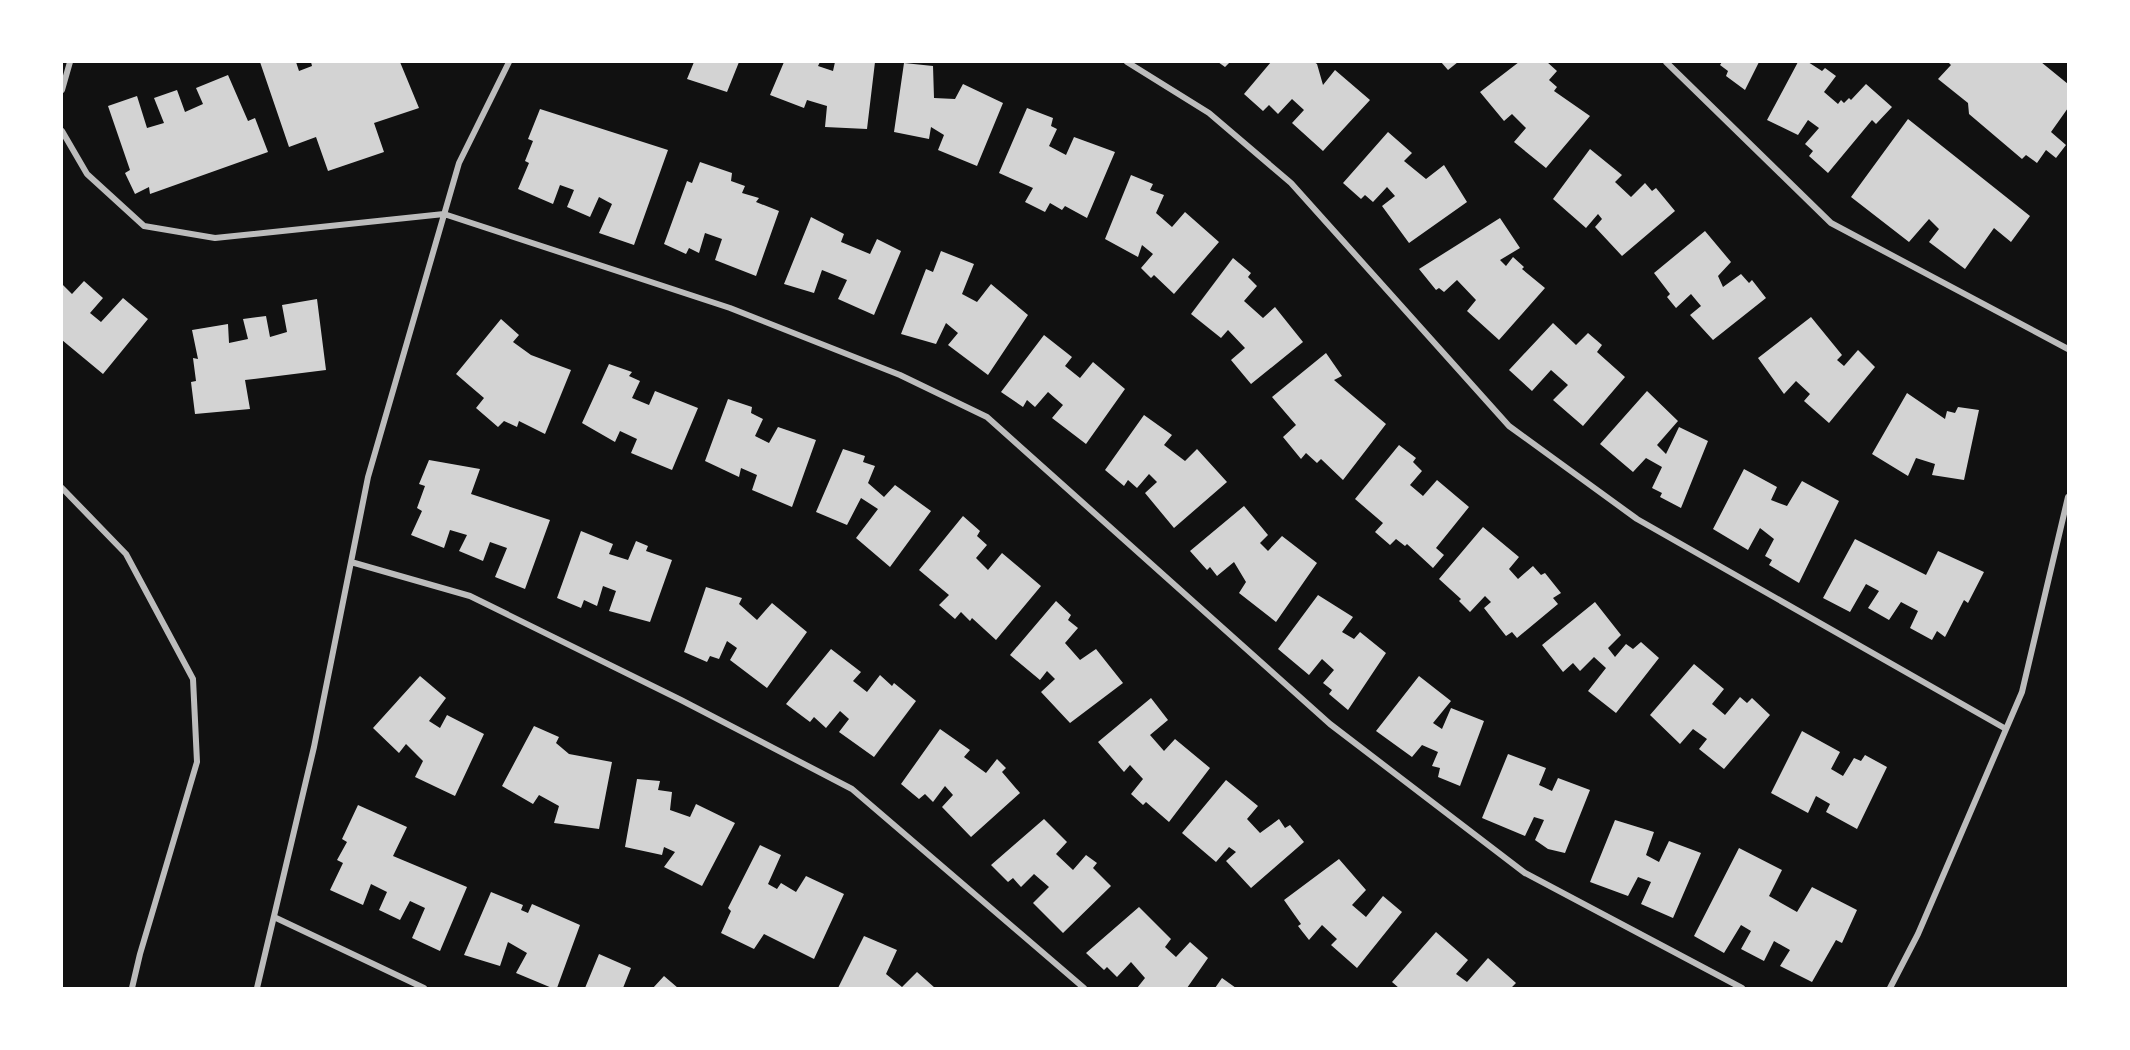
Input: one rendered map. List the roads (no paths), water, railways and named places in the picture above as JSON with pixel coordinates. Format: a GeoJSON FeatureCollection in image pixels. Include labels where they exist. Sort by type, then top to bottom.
{"type":"FeatureCollection","features":[{"type":"Feature","properties":{"kind":"street"},"geometry":{"type":"LineString","coordinates":[[62,90],[70,62]]}},
{"type":"Feature","properties":{"kind":"street"},"geometry":{"type":"LineString","coordinates":[[257,988],[314,747],[368,477],[459,163],[509,62]]}},
{"type":"Feature","properties":{"kind":"street"},"geometry":{"type":"LineString","coordinates":[[1127,62],[1209,113],[1291,183],[1509,426],[1637,519],[2006,729]]}},
{"type":"Feature","properties":{"kind":"street"},"geometry":{"type":"LineString","coordinates":[[1666,62],[1832,223],[2068,349]]}},
{"type":"Feature","properties":{"kind":"street"},"geometry":{"type":"LineString","coordinates":[[62,131],[87,174],[144,226],[215,238],[444,214],[730,308],[900,375],[987,417],[1330,724],[1525,873],[1742,988]]}},
{"type":"Feature","properties":{"kind":"street"},"geometry":{"type":"LineString","coordinates":[[62,488],[126,554],[193,679],[197,762],[132,988]]}},
{"type":"Feature","properties":{"kind":"street"},"geometry":{"type":"LineString","coordinates":[[1890,988],[1918,934],[2022,692],[2068,497]]}},
{"type":"Feature","properties":{"kind":"street"},"geometry":{"type":"LineString","coordinates":[[351,562],[470,597],[681,700],[852,789],[1084,988]]}},
{"type":"Feature","properties":{"kind":"street"},"geometry":{"type":"LineString","coordinates":[[274,917],[424,988]]}}]}
